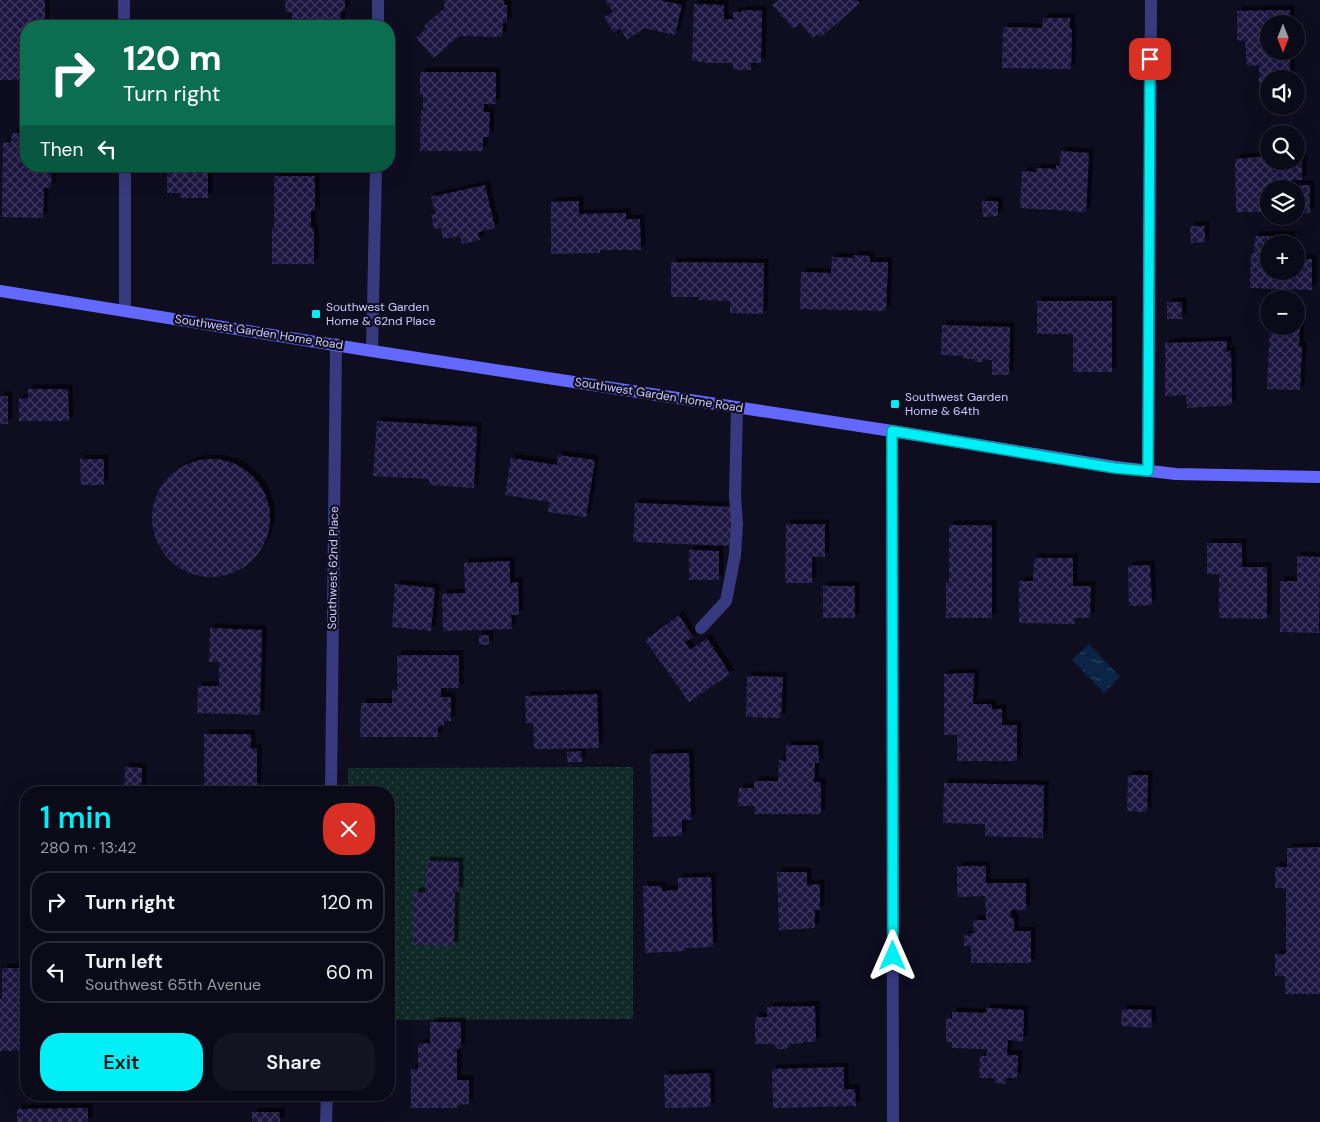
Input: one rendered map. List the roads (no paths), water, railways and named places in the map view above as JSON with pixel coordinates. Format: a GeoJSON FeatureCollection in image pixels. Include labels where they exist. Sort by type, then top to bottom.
{"type":"FeatureCollection","features":[{"type":"Feature","properties":{"kind":"street"},"geometry":{"type":"LineString","coordinates":[[124,0],[124,20]]}},
{"type":"Feature","properties":{"kind":"street"},"geometry":{"type":"LineString","coordinates":[[378,0],[378,20]]}},
{"type":"Feature","properties":{"kind":"street"},"geometry":{"type":"LineString","coordinates":[[1148,471],[1151,0]]}},
{"type":"Feature","properties":{"kind":"street"},"geometry":{"type":"LineString","coordinates":[[125,172],[125,311]]}},
{"type":"Feature","properties":{"kind":"street"},"geometry":{"type":"LineString","coordinates":[[372,350],[376,172]]}},
{"type":"Feature","properties":{"kind":"street","name":"Southwest Garden Home Road"},"geometry":{"type":"LineString","coordinates":[[0,291],[892,431],[1115,468],[1210,475],[1320,477]]}},
{"type":"Feature","properties":{"kind":"street","name":"Southwest 62nd Place"},"geometry":{"type":"LineString","coordinates":[[330,786],[336,344]]}},
{"type":"Feature","properties":{"kind":"street"},"geometry":{"type":"LineString","coordinates":[[701,628],[726,601],[735,555],[737,524],[735,496],[737,407]]}},
{"type":"Feature","properties":{"kind":"street"},"geometry":{"type":"LineString","coordinates":[[892,431],[893,1122]]}},
{"type":"Feature","properties":{"kind":"street"},"geometry":{"type":"LineString","coordinates":[[326,1122],[327,1101]]}},
{"type":"Feature","properties":{"kind":"water"},"geometry":{"type":"Polygon","coordinates":[[[1089,644],[1120,677],[1104,693],[1072,660],[1089,644]]]}},
{"type":"Feature","properties":{"kind":"place","name":"Southwest Garden Home & 62nd Place"},"geometry":{"type":"Point","coordinates":[316,314]}},
{"type":"Feature","properties":{"kind":"place","name":"Southwest Garden Home & 64th"},"geometry":{"type":"Point","coordinates":[895,404]}}]}
